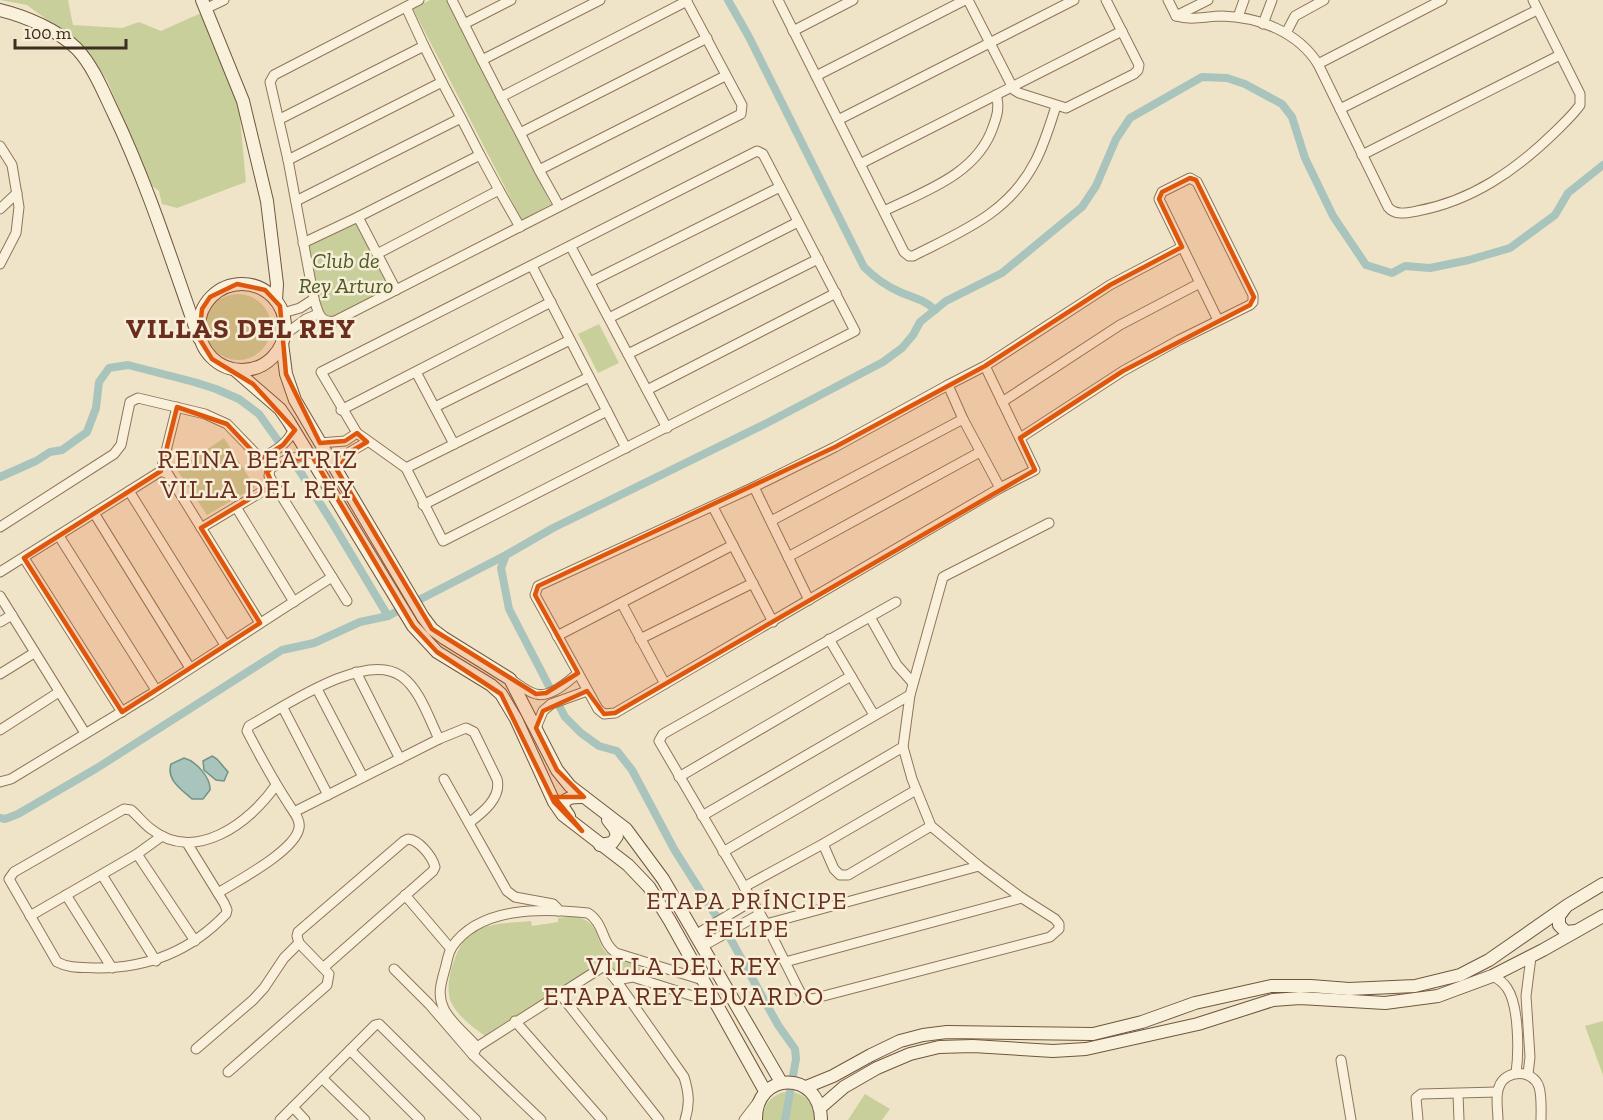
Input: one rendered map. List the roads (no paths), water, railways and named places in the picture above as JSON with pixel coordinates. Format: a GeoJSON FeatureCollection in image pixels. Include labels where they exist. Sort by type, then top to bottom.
{"type":"FeatureCollection","features":[{"type":"Feature","properties":{"kind":"street"},"geometry":{"type":"LineString","coordinates":[[224,0],[204,5],[243,101],[267,201],[275,260],[276,300]]}},
{"type":"Feature","properties":{"kind":"street"},"geometry":{"type":"LineString","coordinates":[[419,0],[274,75],[270,82],[280,119],[314,299],[318,314],[323,320],[336,321],[736,118],[741,114],[742,105],[687,1],[501,97]]}},
{"type":"Feature","properties":{"kind":"street"},"geometry":{"type":"LineString","coordinates":[[452,0],[559,206]]}},
{"type":"Feature","properties":{"kind":"street"},"geometry":{"type":"LineString","coordinates":[[464,24],[511,0]]}},
{"type":"Feature","properties":{"kind":"street"},"geometry":{"type":"LineString","coordinates":[[482,60],[600,0]]}},
{"type":"Feature","properties":{"kind":"street"},"geometry":{"type":"LineString","coordinates":[[777,0],[904,252],[909,256],[976,225],[1001,206],[1024,180],[1041,150],[1056,106]]}},
{"type":"Feature","properties":{"kind":"street"},"geometry":{"type":"LineString","coordinates":[[793,31],[853,0]]}},
{"type":"Feature","properties":{"kind":"street"},"geometry":{"type":"LineString","coordinates":[[816,76],[966,0],[1012,87],[1019,93],[1056,106],[1069,108],[1136,72],[1139,65],[1106,0]]}},
{"type":"Feature","properties":{"kind":"street"},"geometry":{"type":"LineString","coordinates":[[838,120],[1074,0]]}},
{"type":"Feature","properties":{"kind":"street"},"geometry":{"type":"LineString","coordinates":[[1168,0],[1176,16],[1186,19],[1238,17],[1286,33],[1308,50],[1318,64],[1389,209],[1394,213],[1442,205],[1482,189],[1534,151],[1580,105],[1580,94],[1533,0]]}},
{"type":"Feature","properties":{"kind":"street"},"geometry":{"type":"LineString","coordinates":[[1176,16],[1208,0]]}},
{"type":"Feature","properties":{"kind":"street"},"geometry":{"type":"LineString","coordinates":[[1238,17],[1244,0]]}},
{"type":"Feature","properties":{"kind":"street"},"geometry":{"type":"LineString","coordinates":[[1263,24],[1272,0]]}},
{"type":"Feature","properties":{"kind":"street"},"geometry":{"type":"LineString","coordinates":[[1286,33],[1295,16],[1324,0]]}},
{"type":"Feature","properties":{"kind":"street"},"geometry":{"type":"LineString","coordinates":[[1318,64],[1442,0]]}},
{"type":"Feature","properties":{"kind":"street"},"geometry":{"type":"LineString","coordinates":[[406,7],[442,82],[520,227]]}},
{"type":"Feature","properties":{"kind":"street"},"geometry":{"type":"LineString","coordinates":[[0,10],[22,16],[54,33],[76,49],[98,78],[133,153],[204,349],[212,359],[223,366],[235,369],[249,369],[263,364],[274,355],[283,339],[306,319],[318,314]]}},
{"type":"Feature","properties":{"kind":"street"},"geometry":{"type":"LineString","coordinates":[[1340,110],[1537,10]]}},
{"type":"Feature","properties":{"kind":"street"},"geometry":{"type":"LineString","coordinates":[[860,164],[1122,31]]}},
{"type":"Feature","properties":{"kind":"street"},"geometry":{"type":"LineString","coordinates":[[520,133],[707,38]]}},
{"type":"Feature","properties":{"kind":"street"},"geometry":{"type":"LineString","coordinates":[[280,119],[424,46]]}},
{"type":"Feature","properties":{"kind":"street"},"geometry":{"type":"LineString","coordinates":[[1362,155],[1560,55]]}},
{"type":"Feature","properties":{"kind":"street"},"geometry":{"type":"LineString","coordinates":[[539,170],[725,75]]}},
{"type":"Feature","properties":{"kind":"street"},"geometry":{"type":"LineString","coordinates":[[288,160],[442,82]]}},
{"type":"Feature","properties":{"kind":"street"},"geometry":{"type":"LineString","coordinates":[[884,212],[952,177],[969,164],[984,148],[990,134],[999,106],[996,95]]}},
{"type":"Feature","properties":{"kind":"street"},"geometry":{"type":"LineString","coordinates":[[296,201],[461,118]]}},
{"type":"Feature","properties":{"kind":"street"},"geometry":{"type":"LineString","coordinates":[[0,146],[12,165],[19,207],[16,233],[0,264]]}},
{"type":"Feature","properties":{"kind":"street"},"geometry":{"type":"LineString","coordinates":[[757,151],[762,152],[798,222],[855,330],[443,541],[406,468],[357,434],[321,372],[757,151]]}},
{"type":"Feature","properties":{"kind":"street"},"geometry":{"type":"LineString","coordinates":[[303,243],[358,218],[480,155]]}},
{"type":"Feature","properties":{"kind":"street"},"geometry":{"type":"LineString","coordinates":[[1020,438],[1116,375],[1250,305],[1254,297],[1197,182],[1192,178],[1163,191],[1159,197],[1218,320]]}},
{"type":"Feature","properties":{"kind":"street"},"geometry":{"type":"LineString","coordinates":[[590,282],[780,187]]}},
{"type":"Feature","properties":{"kind":"street"},"geometry":{"type":"LineString","coordinates":[[377,254],[499,190]]}},
{"type":"Feature","properties":{"kind":"street"},"geometry":{"type":"LineString","coordinates":[[0,209],[17,193]]}},
{"type":"Feature","properties":{"kind":"street"},"geometry":{"type":"LineString","coordinates":[[358,218],[396,290]]}},
{"type":"Feature","properties":{"kind":"street"},"geometry":{"type":"LineString","coordinates":[[609,318],[798,222]]}},
{"type":"Feature","properties":{"kind":"street"},"geometry":{"type":"LineString","coordinates":[[571,247],[667,428]]}},
{"type":"Feature","properties":{"kind":"street"},"geometry":{"type":"LineString","coordinates":[[985,366],[1035,470],[1000,488],[665,684],[610,714],[604,714],[598,709],[535,595],[538,586],[713,507],[835,447],[985,366],[1093,295],[1182,247]]}},
{"type":"Feature","properties":{"kind":"street"},"geometry":{"type":"LineString","coordinates":[[628,354],[818,259]]}},
{"type":"Feature","properties":{"kind":"street"},"geometry":{"type":"LineString","coordinates":[[532,266],[626,448]]}},
{"type":"Feature","properties":{"kind":"street"},"geometry":{"type":"LineString","coordinates":[[200,338],[198,323],[202,309],[210,297],[222,288],[237,284],[251,285],[265,290],[276,300],[283,314],[286,374],[295,400],[432,629],[536,694],[546,693],[566,684],[578,673]]}},
{"type":"Feature","properties":{"kind":"street"},"geometry":{"type":"LineString","coordinates":[[1002,402],[1120,325],[1200,284]]}},
{"type":"Feature","properties":{"kind":"street"},"geometry":{"type":"LineString","coordinates":[[647,390],[836,293]]}},
{"type":"Feature","properties":{"kind":"street"},"geometry":{"type":"LineString","coordinates":[[283,314],[300,308],[314,299]]}},
{"type":"Feature","properties":{"kind":"street"},"geometry":{"type":"LineString","coordinates":[[341,410],[551,302]]}},
{"type":"Feature","properties":{"kind":"street"},"geometry":{"type":"LineString","coordinates":[[435,407],[570,340]]}},
{"type":"Feature","properties":{"kind":"street"},"geometry":{"type":"LineString","coordinates":[[235,369],[280,409],[294,428],[413,626],[436,652],[491,684],[501,694],[516,719],[554,802],[563,815],[628,865],[649,887],[765,1091]]}},
{"type":"Feature","properties":{"kind":"street"},"geometry":{"type":"LineString","coordinates":[[416,372],[454,444]]}},
{"type":"Feature","properties":{"kind":"street"},"geometry":{"type":"LineString","coordinates":[[406,468],[589,377]]}},
{"type":"Feature","properties":{"kind":"street"},"geometry":{"type":"LineString","coordinates":[[948,385],[963,419],[1000,488]]}},
{"type":"Feature","properties":{"kind":"street"},"geometry":{"type":"LineString","coordinates":[[0,527],[114,454],[121,445],[129,406],[134,399],[138,398],[205,414],[227,424],[262,458],[283,445],[294,428]]}},
{"type":"Feature","properties":{"kind":"street"},"geometry":{"type":"LineString","coordinates":[[0,572],[161,471],[177,407]]}},
{"type":"Feature","properties":{"kind":"street"},"geometry":{"type":"LineString","coordinates":[[423,505],[607,411]]}},
{"type":"Feature","properties":{"kind":"street"},"geometry":{"type":"LineString","coordinates":[[771,521],[963,419]]}},
{"type":"Feature","properties":{"kind":"street"},"geometry":{"type":"LineString","coordinates":[[320,443],[345,441],[357,434]]}},
{"type":"Feature","properties":{"kind":"street"},"geometry":{"type":"LineString","coordinates":[[337,470],[350,452],[367,442]]}},
{"type":"Feature","properties":{"kind":"street"},"geometry":{"type":"LineString","coordinates":[[788,557],[980,452]]}},
{"type":"Feature","properties":{"kind":"street"},"geometry":{"type":"LineString","coordinates":[[312,456],[297,456],[277,464],[268,472],[273,485],[346,601]]}},
{"type":"Feature","properties":{"kind":"street"},"geometry":{"type":"LineString","coordinates":[[161,471],[168,474],[260,623]]}},
{"type":"Feature","properties":{"kind":"street"},"geometry":{"type":"LineString","coordinates":[[201,528],[273,485]]}},
{"type":"Feature","properties":{"kind":"street"},"geometry":{"type":"LineString","coordinates":[[754,487],[809,600]]}},
{"type":"Feature","properties":{"kind":"street"},"geometry":{"type":"LineString","coordinates":[[129,491],[225,645]]}},
{"type":"Feature","properties":{"kind":"street"},"geometry":{"type":"LineString","coordinates":[[236,507],[294,602]]}},
{"type":"Feature","properties":{"kind":"street"},"geometry":{"type":"LineString","coordinates":[[713,507],[773,622]]}},
{"type":"Feature","properties":{"kind":"street"},"geometry":{"type":"LineString","coordinates":[[94,513],[190,668]]}},
{"type":"Feature","properties":{"kind":"street"},"geometry":{"type":"LineString","coordinates":[[896,602],[660,737],[660,745],[766,924],[800,992],[807,998],[812,999],[1056,934],[1059,929],[1059,924],[1055,919],[979,867],[931,826],[916,790],[903,747],[910,695],[943,577],[1049,523]]}},
{"type":"Feature","properties":{"kind":"street"},"geometry":{"type":"LineString","coordinates":[[59,536],[156,690]]}},
{"type":"Feature","properties":{"kind":"street"},"geometry":{"type":"LineString","coordinates":[[557,636],[733,545]]}},
{"type":"Feature","properties":{"kind":"street"},"geometry":{"type":"LineString","coordinates":[[24,558],[122,712]]}},
{"type":"Feature","properties":{"kind":"street"},"geometry":{"type":"LineString","coordinates":[[0,782],[11,779],[122,712],[332,578]]}},
{"type":"Feature","properties":{"kind":"street"},"geometry":{"type":"LineString","coordinates":[[640,639],[753,583]]}},
{"type":"Feature","properties":{"kind":"street"},"geometry":{"type":"LineString","coordinates":[[0,596],[85,734]]}},
{"type":"Feature","properties":{"kind":"street"},"geometry":{"type":"LineString","coordinates":[[622,604],[665,684]]}},
{"type":"Feature","properties":{"kind":"street"},"geometry":{"type":"LineString","coordinates":[[0,622],[12,615]]}},
{"type":"Feature","properties":{"kind":"street"},"geometry":{"type":"LineString","coordinates":[[870,617],[897,665],[913,683]]}},
{"type":"Feature","properties":{"kind":"street"},"geometry":{"type":"LineString","coordinates":[[829,639],[874,715]]}},
{"type":"Feature","properties":{"kind":"street"},"geometry":{"type":"LineString","coordinates":[[0,674],[34,652]]}},
{"type":"Feature","properties":{"kind":"street"},"geometry":{"type":"LineString","coordinates":[[218,893],[268,863],[299,829],[298,818],[276,785],[247,729],[317,689],[356,672],[383,669],[400,675],[413,687],[439,739]]}},
{"type":"Feature","properties":{"kind":"street"},"geometry":{"type":"LineString","coordinates":[[356,672],[400,759]]}},
{"type":"Feature","properties":{"kind":"street"},"geometry":{"type":"LineString","coordinates":[[679,777],[851,676]]}},
{"type":"Feature","properties":{"kind":"street"},"geometry":{"type":"LineString","coordinates":[[510,679],[557,770],[570,786],[626,829],[663,879],[781,1082]]}},
{"type":"Feature","properties":{"kind":"street"},"geometry":{"type":"LineString","coordinates":[[317,689],[363,777]]}},
{"type":"Feature","properties":{"kind":"street"},"geometry":{"type":"LineString","coordinates":[[536,728],[543,711],[551,704],[587,691]]}},
{"type":"Feature","properties":{"kind":"street"},"geometry":{"type":"LineString","coordinates":[[0,730],[59,692]]}},
{"type":"Feature","properties":{"kind":"street"},"geometry":{"type":"LineString","coordinates":[[702,816],[910,695]]}},
{"type":"Feature","properties":{"kind":"street"},"geometry":{"type":"LineString","coordinates":[[283,708],[328,795]]}},
{"type":"Feature","properties":{"kind":"street"},"geometry":{"type":"LineString","coordinates":[[294,812],[463,728],[471,730],[497,779],[498,794],[481,814],[469,823]]}},
{"type":"Feature","properties":{"kind":"street"},"geometry":{"type":"LineString","coordinates":[[723,852],[903,747]]}},
{"type":"Feature","properties":{"kind":"street"},"geometry":{"type":"LineString","coordinates":[[444,779],[507,891],[515,897],[553,904],[558,911]]}},
{"type":"Feature","properties":{"kind":"street"},"geometry":{"type":"LineString","coordinates":[[187,843],[218,893],[227,910],[226,914],[195,941],[156,961],[112,968],[76,967],[57,962],[10,882],[10,876],[14,872],[124,809],[131,810],[150,829],[162,836],[187,843],[206,840],[221,835],[239,823],[254,811],[276,785]]}},
{"type":"Feature","properties":{"kind":"street"},"geometry":{"type":"LineString","coordinates":[[744,887],[916,790]]}},
{"type":"Feature","properties":{"kind":"street"},"geometry":{"type":"LineString","coordinates":[[582,831],[565,811],[563,804],[569,798],[584,797]]}},
{"type":"Feature","properties":{"kind":"street"},"geometry":{"type":"LineString","coordinates":[[595,805],[617,833],[616,840],[608,844],[600,844]]}},
{"type":"Feature","properties":{"kind":"street"},"geometry":{"type":"LineString","coordinates":[[823,844],[834,869],[840,875],[848,875],[931,826]]}},
{"type":"Feature","properties":{"kind":"street"},"geometry":{"type":"LineString","coordinates":[[30,916],[137,854],[162,836]]}},
{"type":"Feature","properties":{"kind":"street"},"geometry":{"type":"LineString","coordinates":[[228,1072],[327,985],[329,974],[323,968],[299,943],[298,933],[404,841],[411,839],[433,861],[435,867],[323,968]]}},
{"type":"Feature","properties":{"kind":"street"},"geometry":{"type":"LineString","coordinates":[[137,854],[195,941]]}},
{"type":"Feature","properties":{"kind":"street"},"geometry":{"type":"LineString","coordinates":[[766,924],[979,867]]}},
{"type":"Feature","properties":{"kind":"street"},"geometry":{"type":"LineString","coordinates":[[102,875],[156,961]]}},
{"type":"Feature","properties":{"kind":"street"},"geometry":{"type":"LineString","coordinates":[[806,1087],[833,1076],[900,1041],[923,1035],[947,1032],[1093,1034],[1142,1022],[1195,1004],[1271,986],[1349,989],[1415,986],[1460,975],[1489,960],[1568,905],[1600,887]]}},
{"type":"Feature","properties":{"kind":"street"},"geometry":{"type":"LineString","coordinates":[[66,895],[112,968]]}},
{"type":"Feature","properties":{"kind":"street"},"geometry":{"type":"LineString","coordinates":[[405,895],[451,948]]}},
{"type":"Feature","properties":{"kind":"street"},"geometry":{"type":"LineString","coordinates":[[785,962],[1022,898]]}},
{"type":"Feature","properties":{"kind":"street"},"geometry":{"type":"LineString","coordinates":[[695,935],[752,901]]}},
{"type":"Feature","properties":{"kind":"street"},"geometry":{"type":"LineString","coordinates":[[1568,905],[1559,916],[1560,927],[1571,932],[1582,929]]}},
{"type":"Feature","properties":{"kind":"street"},"geometry":{"type":"LineString","coordinates":[[475,1051],[445,1011],[440,987],[451,948],[465,932],[488,920],[521,912],[588,913],[600,924],[611,949],[658,967],[703,980]]}},
{"type":"Feature","properties":{"kind":"street"},"geometry":{"type":"LineString","coordinates":[[732,914],[738,925]]}},
{"type":"Feature","properties":{"kind":"street"},"geometry":{"type":"LineString","coordinates":[[703,946],[760,914]]}},
{"type":"Feature","properties":{"kind":"street"},"geometry":{"type":"LineString","coordinates":[[821,1117],[844,1087],[876,1068],[910,1053],[939,1047],[973,1046],[1053,1051],[1086,1049],[1198,1024],[1273,1000],[1300,998],[1385,1003],[1438,996],[1492,976],[1531,957],[1603,916]]}},
{"type":"Feature","properties":{"kind":"street"},"geometry":{"type":"LineString","coordinates":[[196,1049],[253,1000],[284,958],[299,943]]}},
{"type":"Feature","properties":{"kind":"street"},"geometry":{"type":"LineString","coordinates":[[1528,1074],[1530,1057],[1526,996],[1531,957]]}},
{"type":"Feature","properties":{"kind":"street"},"geometry":{"type":"LineString","coordinates":[[475,1051],[515,1021],[604,966],[684,1077],[689,1092],[690,1107],[685,1120]]}},
{"type":"Feature","properties":{"kind":"street"},"geometry":{"type":"LineString","coordinates":[[654,984],[658,967]]}},
{"type":"Feature","properties":{"kind":"street"},"geometry":{"type":"LineString","coordinates":[[394,969],[541,1120]]}},
{"type":"Feature","properties":{"kind":"street"},"geometry":{"type":"LineString","coordinates":[[677,992],[682,974]]}},
{"type":"Feature","properties":{"kind":"street"},"geometry":{"type":"LineString","coordinates":[[1492,976],[1504,984],[1514,1004],[1518,1060],[1516,1073]]}},
{"type":"Feature","properties":{"kind":"street"},"geometry":{"type":"LineString","coordinates":[[616,980],[633,977],[715,1003]]}},
{"type":"Feature","properties":{"kind":"street"},"geometry":{"type":"LineString","coordinates":[[560,994],[659,1120]]}},
{"type":"Feature","properties":{"kind":"street"},"geometry":{"type":"LineString","coordinates":[[515,1021],[602,1120]]}},
{"type":"Feature","properties":{"kind":"street"},"geometry":{"type":"LineString","coordinates":[[280,1120],[375,1025],[383,1025],[477,1120]]}},
{"type":"Feature","properties":{"kind":"street"},"geometry":{"type":"LineString","coordinates":[[350,1050],[420,1120]]}},
{"type":"Feature","properties":{"kind":"street"},"geometry":{"type":"LineString","coordinates":[[1341,1060],[1351,1120]]}},
{"type":"Feature","properties":{"kind":"street"},"geometry":{"type":"LineString","coordinates":[[1498,1120],[1497,1092],[1501,1083],[1516,1073],[1528,1074],[1539,1086],[1541,1120]]}},
{"type":"Feature","properties":{"kind":"street"},"geometry":{"type":"LineString","coordinates":[[322,1078],[364,1120]]}},
{"type":"Feature","properties":{"kind":"street"},"geometry":{"type":"LineString","coordinates":[[744,1120],[765,1091],[781,1082],[794,1082],[806,1087],[815,1095],[821,1117]]}},
{"type":"Feature","properties":{"kind":"street"},"geometry":{"type":"LineString","coordinates":[[1418,1120],[1416,1102],[1418,1096],[1497,1092]]}},
{"type":"Feature","properties":{"kind":"street"},"geometry":{"type":"LineString","coordinates":[[1458,1094],[1459,1120]]}},
{"type":"Feature","properties":{"kind":"street"},"geometry":{"type":"LineString","coordinates":[[756,1120],[757,1103]]}},
{"type":"Feature","properties":{"kind":"street"},"geometry":{"type":"LineString","coordinates":[[293,1107],[305,1120]]}},
{"type":"Feature","properties":{"kind":"water"},"geometry":{"type":"Polygon","coordinates":[[[212,756],[228,772],[224,781],[216,780],[204,770],[203,761],[212,756]]]}},
{"type":"Feature","properties":{"kind":"water"},"geometry":{"type":"Polygon","coordinates":[[[184,758],[198,766],[208,780],[210,790],[203,799],[192,799],[179,788],[171,775],[171,764],[184,758]]]}},
{"type":"Feature","properties":{"kind":"waterway"},"geometry":{"type":"LineString","coordinates":[[728,0],[749,37],[864,267],[885,284],[923,301],[935,310]]}},
{"type":"Feature","properties":{"kind":"waterway"},"geometry":{"type":"LineString","coordinates":[[785,1120],[796,1059],[795,1049],[778,1025],[730,938],[674,849],[632,770],[617,751],[599,746],[565,717],[509,609],[501,568],[506,555],[553,528],[767,423],[883,362],[902,348],[920,322],[946,301],[1002,273],[1082,207],[1096,186],[1116,139],[1130,118],[1202,77],[1227,78],[1245,84],[1282,104],[1292,117],[1305,158],[1333,216],[1366,265],[1392,273],[1405,266],[1430,268],[1510,248],[1555,215],[1568,193],[1603,165]]}},
{"type":"Feature","properties":{"kind":"waterway"},"geometry":{"type":"LineString","coordinates":[[0,477],[50,452],[62,450],[87,432],[96,408],[99,382],[109,368],[128,365],[216,389],[239,399],[259,414],[301,473],[388,616]]}},
{"type":"Feature","properties":{"kind":"waterway"},"geometry":{"type":"LineString","coordinates":[[0,818],[5,819],[18,814],[97,768],[282,650],[314,643],[360,622],[388,616],[506,555]]}},
{"type":"Feature","properties":{"kind":"district","name":"VILLAS DEL REY"},"geometry":{"type":"Point","coordinates":[241,328]}},
{"type":"Feature","properties":{"kind":"district","name":"REINA BEATRIZ VILLA DEL REY"},"geometry":{"type":"Point","coordinates":[258,474]}},
{"type":"Feature","properties":{"kind":"district","name":"ETAPA PRÍNCIPE FELIPE"},"geometry":{"type":"Point","coordinates":[747,914]}},
{"type":"Feature","properties":{"kind":"district","name":"VILLA DEL REY ETAPA REY EDUARDO"},"geometry":{"type":"Point","coordinates":[684,981]}},
{"type":"Feature","properties":{"kind":"park label","name":"Club de Rey Arturo"},"geometry":{"type":"Point","coordinates":[346,272]}}]}
